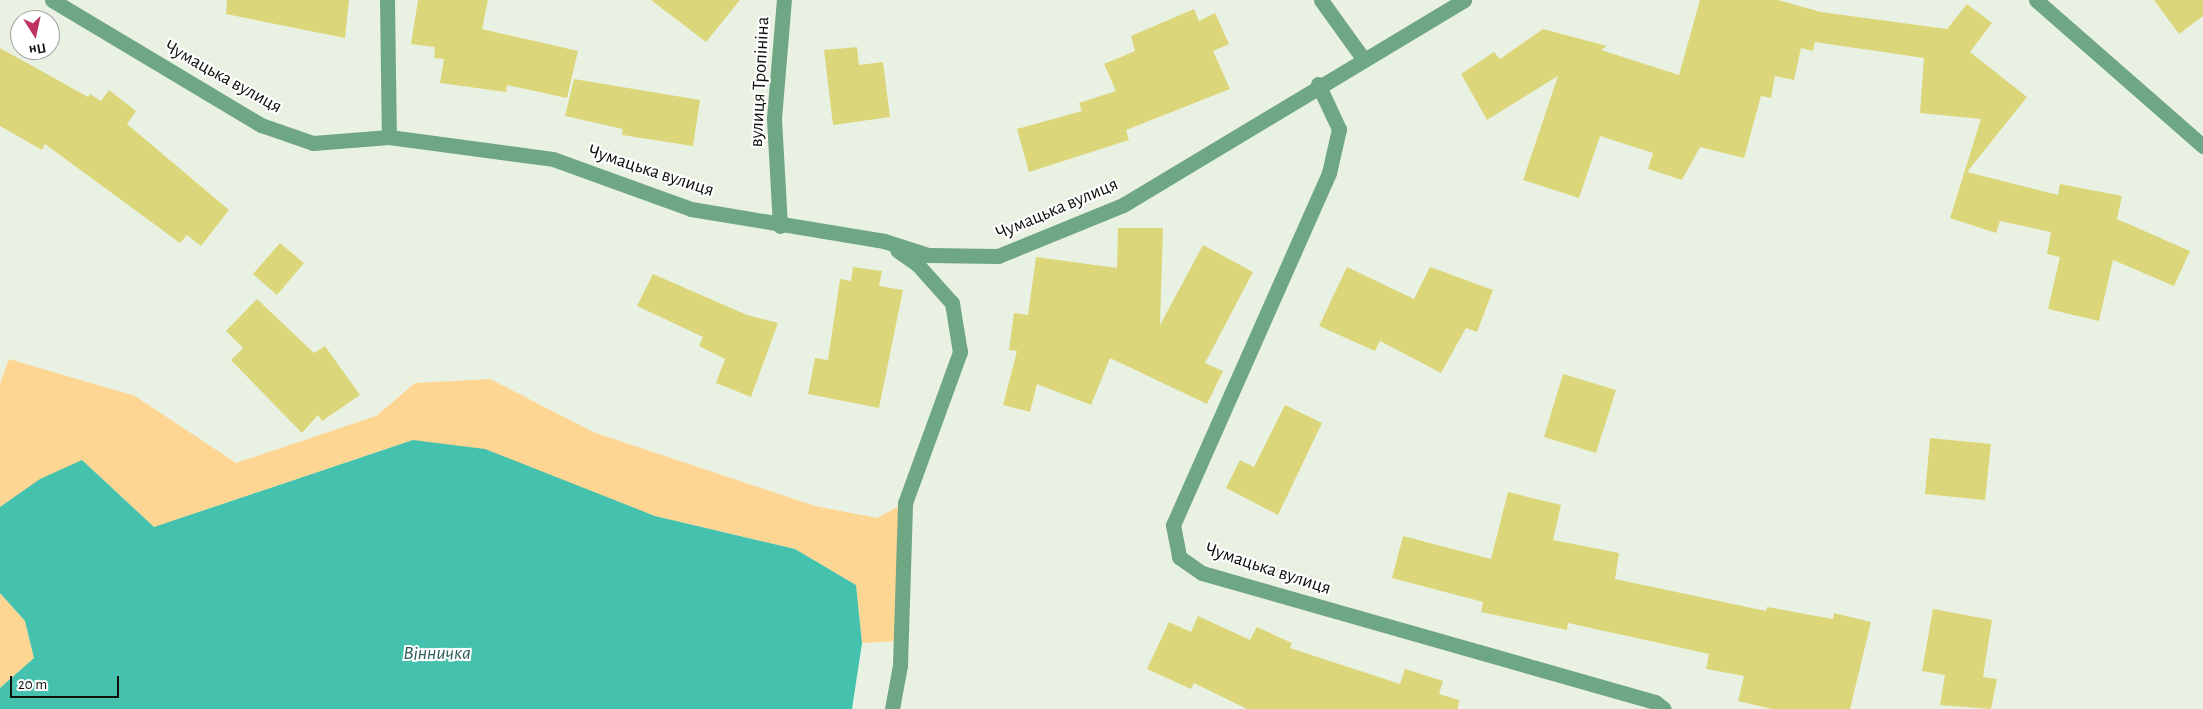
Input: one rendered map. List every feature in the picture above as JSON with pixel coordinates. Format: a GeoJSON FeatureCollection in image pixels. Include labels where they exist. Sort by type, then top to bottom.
{"type":"FeatureCollection","features":[{"type":"Feature","properties":{"kind":"street","name":"Чумацька вулиця"},"geometry":{"type":"LineString","coordinates":[[52,0],[261,125],[314,143],[388,136],[553,159],[691,209],[780,226],[884,241],[928,255],[998,256],[1123,205],[1362,57],[1464,0]]}},
{"type":"Feature","properties":{"kind":"street"},"geometry":{"type":"LineString","coordinates":[[387,0],[388,136]]}},
{"type":"Feature","properties":{"kind":"street","name":"вулиця Тропініна"},"geometry":{"type":"LineString","coordinates":[[780,226],[774,118],[784,0]]}},
{"type":"Feature","properties":{"kind":"street"},"geometry":{"type":"LineString","coordinates":[[1321,0],[1362,57]]}},
{"type":"Feature","properties":{"kind":"street"},"geometry":{"type":"LineString","coordinates":[[2036,0],[2203,146]]}},
{"type":"Feature","properties":{"kind":"street","name":"Чумацька вулиця"},"geometry":{"type":"LineString","coordinates":[[1318,84],[1339,129],[1330,173],[1173,525],[1178,557],[1202,573],[1655,702],[1664,709]]}},
{"type":"Feature","properties":{"kind":"street"},"geometry":{"type":"LineString","coordinates":[[884,241],[917,264],[952,303],[960,352],[905,503],[900,665],[892,709]]}},
{"type":"Feature","properties":{"kind":"shaded area"},"geometry":{"type":"Polygon","coordinates":[[[9,359],[135,396],[236,463],[376,416],[415,383],[490,379],[593,432],[815,506],[877,518],[905,503],[901,641],[862,643],[856,585],[795,549],[655,516],[413,440],[154,527],[82,460],[0,507],[0,384],[9,359]]]}},
{"type":"Feature","properties":{"kind":"shaded area"},"geometry":{"type":"Polygon","coordinates":[[[0,593],[25,621],[34,658],[0,688],[0,593]]]}},
{"type":"Feature","properties":{"kind":"water","name":"Вінничка"},"geometry":{"type":"Polygon","coordinates":[[[413,440],[485,449],[655,516],[795,549],[856,585],[862,643],[852,709],[0,709],[0,688],[34,658],[25,621],[0,593],[0,507],[40,479],[82,460],[154,527],[413,440]]]}},
{"type":"Feature","properties":{"kind":"building"},"geometry":{"type":"Polygon","coordinates":[[[227,0],[349,0],[345,38],[226,14],[227,0]]]}},
{"type":"Feature","properties":{"kind":"building"},"geometry":{"type":"Polygon","coordinates":[[[418,0],[488,0],[482,29],[578,51],[567,98],[507,85],[506,92],[440,83],[444,59],[434,58],[435,47],[411,44],[418,0]]]}},
{"type":"Feature","properties":{"kind":"building"},"geometry":{"type":"Polygon","coordinates":[[[651,0],[740,0],[706,42],[651,0]]]}},
{"type":"Feature","properties":{"kind":"building"},"geometry":{"type":"Polygon","coordinates":[[[1700,0],[1778,0],[1821,12],[1947,29],[1967,4],[1992,23],[1970,52],[2027,97],[1967,172],[2058,195],[2060,184],[2122,196],[2117,219],[2190,251],[2174,286],[2113,260],[2099,321],[2048,309],[2060,257],[2047,254],[2051,232],[2000,221],[1996,233],[1950,218],[1981,119],[1920,113],[1924,58],[1815,42],[1813,51],[1801,48],[1794,80],[1775,76],[1771,98],[1761,96],[1744,158],[1700,147],[1682,180],[1648,169],[1653,153],[1600,136],[1579,198],[1523,180],[1558,76],[1487,120],[1461,74],[1494,52],[1500,59],[1543,29],[1607,46],[1601,50],[1679,75],[1700,0]]]}},
{"type":"Feature","properties":{"kind":"building"},"geometry":{"type":"Polygon","coordinates":[[[2154,0],[2203,0],[2203,16],[2179,34],[2154,0]]]}},
{"type":"Feature","properties":{"kind":"building"},"geometry":{"type":"Polygon","coordinates":[[[1194,9],[1199,21],[1215,13],[1229,44],[1213,51],[1230,89],[1126,130],[1129,140],[1029,172],[1017,129],[1082,111],[1079,103],[1116,91],[1104,64],[1135,51],[1131,36],[1194,9]]]}},
{"type":"Feature","properties":{"kind":"building"},"geometry":{"type":"Polygon","coordinates":[[[857,47],[859,65],[883,62],[890,117],[833,125],[824,50],[857,47]]]}},
{"type":"Feature","properties":{"kind":"building"},"geometry":{"type":"Polygon","coordinates":[[[0,48],[10,54],[10,60],[22,60],[88,97],[90,94],[101,101],[109,90],[136,111],[127,124],[229,210],[201,246],[187,235],[180,243],[45,144],[42,150],[0,126],[0,48]]]}},
{"type":"Feature","properties":{"kind":"building"},"geometry":{"type":"Polygon","coordinates":[[[574,79],[700,100],[693,146],[622,135],[623,129],[565,116],[574,79]]]}},
{"type":"Feature","properties":{"kind":"building"},"geometry":{"type":"Polygon","coordinates":[[[1118,228],[1163,228],[1160,325],[1203,245],[1253,272],[1205,363],[1223,371],[1207,404],[1110,358],[1091,405],[1037,384],[1030,412],[1003,405],[1017,351],[1009,350],[1014,313],[1028,315],[1036,257],[1117,268],[1118,228]]]}},
{"type":"Feature","properties":{"kind":"building"},"geometry":{"type":"Polygon","coordinates":[[[280,243],[304,263],[277,295],[253,274],[280,243]]]}},
{"type":"Feature","properties":{"kind":"building"},"geometry":{"type":"Polygon","coordinates":[[[853,267],[882,271],[879,286],[903,290],[879,408],[808,394],[815,358],[828,360],[840,279],[851,281],[853,267]]]}},
{"type":"Feature","properties":{"kind":"building"},"geometry":{"type":"Polygon","coordinates":[[[1347,267],[1414,299],[1430,267],[1493,290],[1477,332],[1466,328],[1441,373],[1380,341],[1375,351],[1319,326],[1347,267]]]}},
{"type":"Feature","properties":{"kind":"building"},"geometry":{"type":"Polygon","coordinates":[[[653,274],[747,315],[778,323],[751,397],[716,383],[725,359],[699,346],[703,337],[637,306],[653,274]]]}},
{"type":"Feature","properties":{"kind":"building"},"geometry":{"type":"Polygon","coordinates":[[[257,299],[314,353],[325,346],[360,395],[322,421],[318,415],[302,433],[231,360],[243,348],[226,331],[257,299]]]}},
{"type":"Feature","properties":{"kind":"building"},"geometry":{"type":"Polygon","coordinates":[[[1563,374],[1616,390],[1596,453],[1544,437],[1563,374]]]}},
{"type":"Feature","properties":{"kind":"building"},"geometry":{"type":"Polygon","coordinates":[[[1285,405],[1322,423],[1278,515],[1226,488],[1240,460],[1254,467],[1285,405]]]}},
{"type":"Feature","properties":{"kind":"building"},"geometry":{"type":"Polygon","coordinates":[[[1930,438],[1991,444],[1985,500],[1925,494],[1930,438]]]}},
{"type":"Feature","properties":{"kind":"building"},"geometry":{"type":"Polygon","coordinates":[[[1508,492],[1561,505],[1553,540],[1619,553],[1615,579],[1766,611],[1767,607],[1833,619],[1834,613],[1871,622],[1850,709],[1772,709],[1738,701],[1744,676],[1706,669],[1709,654],[1568,623],[1567,630],[1481,612],[1483,602],[1392,578],[1403,536],[1491,559],[1508,492]]]}},
{"type":"Feature","properties":{"kind":"building"},"geometry":{"type":"Polygon","coordinates":[[[1933,609],[1992,620],[1983,677],[1997,679],[1991,709],[1940,705],[1945,675],[1922,671],[1933,609]]]}},
{"type":"Feature","properties":{"kind":"building"},"geometry":{"type":"Polygon","coordinates":[[[1198,616],[1250,640],[1257,627],[1292,643],[1290,648],[1400,684],[1405,669],[1443,681],[1439,694],[1459,700],[1458,709],[1247,709],[1194,683],[1191,689],[1147,669],[1169,622],[1191,632],[1198,616]]]}}]}
